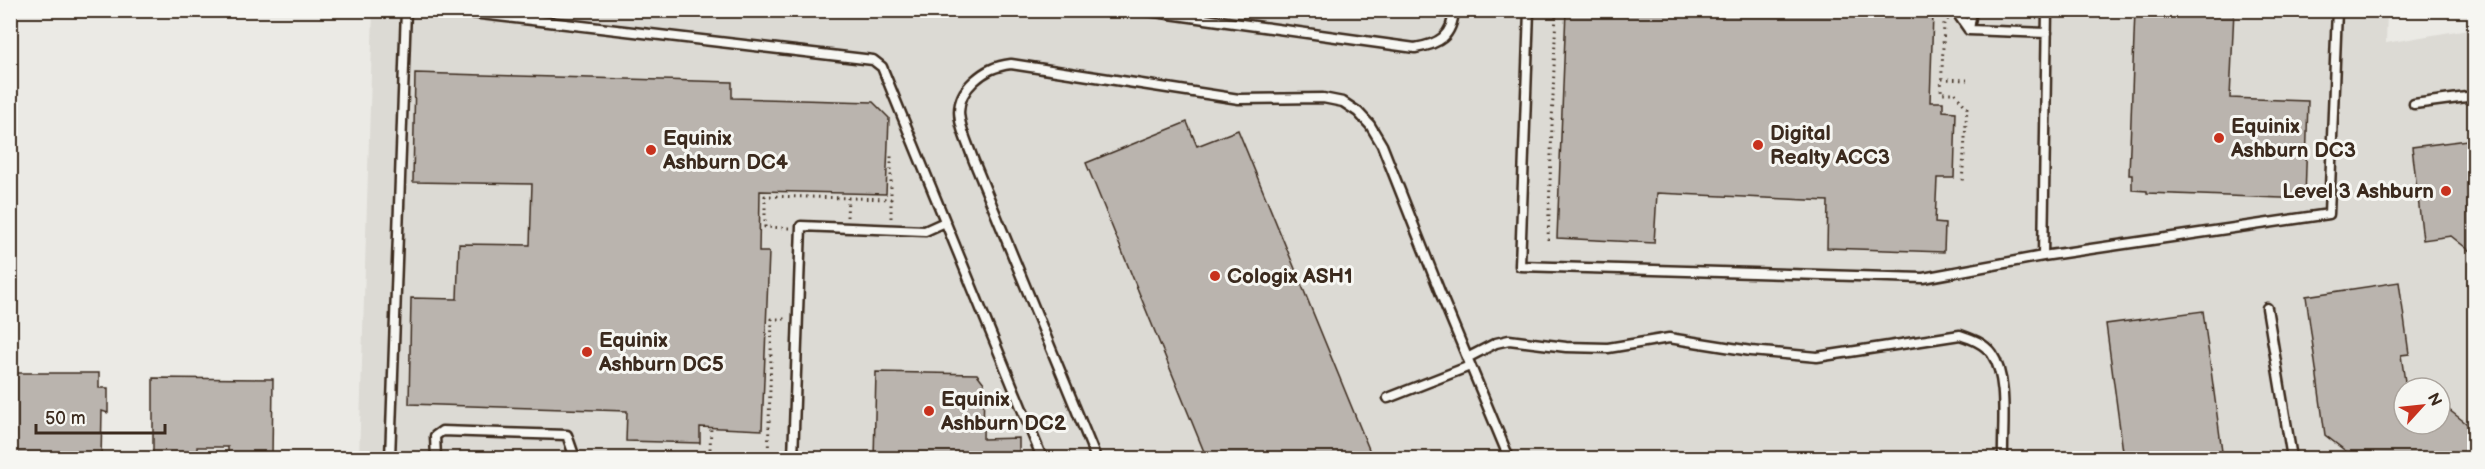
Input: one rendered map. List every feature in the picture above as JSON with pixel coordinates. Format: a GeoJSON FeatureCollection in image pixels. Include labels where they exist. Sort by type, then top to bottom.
{"type":"FeatureCollection","features":[{"type":"Feature","properties":{"kind":"lane"},"geometry":{"type":"LineString","coordinates":[[390,459],[406,10]]}},
{"type":"Feature","properties":{"kind":"lane"},"geometry":{"type":"LineString","coordinates":[[446,10],[873,60],[882,67],[1042,459]]}},
{"type":"Feature","properties":{"kind":"lane"},"geometry":{"type":"LineString","coordinates":[[1140,10],[1415,48],[1431,45],[1444,37],[1453,25],[1454,10]]}},
{"type":"Feature","properties":{"kind":"lane"},"geometry":{"type":"LineString","coordinates":[[1529,10],[1520,266],[1923,278],[2043,256],[2329,214],[2337,10]]}},
{"type":"Feature","properties":{"kind":"lane"},"geometry":{"type":"LineString","coordinates":[[1970,30],[1972,10]]}},
{"type":"Feature","properties":{"kind":"lane"},"geometry":{"type":"LineString","coordinates":[[2043,256],[2047,10]]}},
{"type":"Feature","properties":{"kind":"lane"},"geometry":{"type":"LineString","coordinates":[[1955,11],[1970,30],[2047,33]]}},
{"type":"Feature","properties":{"kind":"lane"},"geometry":{"type":"LineString","coordinates":[[1096,459],[972,159],[959,117],[958,101],[970,84],[996,66],[1011,64],[1239,99],[1323,98],[1343,102],[1358,112],[1370,125],[1382,145],[1509,459]]}},
{"type":"Feature","properties":{"kind":"lane"},"geometry":{"type":"LineString","coordinates":[[2415,104],[2475,96]]}},
{"type":"Feature","properties":{"kind":"lane"},"geometry":{"type":"LineString","coordinates":[[793,459],[801,226],[926,231],[945,222]]}},
{"type":"Feature","properties":{"kind":"lane"},"geometry":{"type":"LineString","coordinates":[[2268,308],[2292,459]]}},
{"type":"Feature","properties":{"kind":"lane"},"geometry":{"type":"LineString","coordinates":[[1388,398],[1469,362],[1496,343],[1509,340],[1566,347],[1608,348],[1669,338],[1750,351],[1817,357],[1960,335],[1976,341],[1991,352],[1999,370],[2002,392],[2003,459]]}},
{"type":"Feature","properties":{"kind":"lane"},"geometry":{"type":"LineString","coordinates":[[435,459],[435,436],[442,430],[567,435],[575,459]]}},
{"type":"Feature","properties":{"kind":"path"},"geometry":{"type":"LineString","coordinates":[[1548,240],[1556,10]]}},
{"type":"Feature","properties":{"kind":"path"},"geometry":{"type":"LineString","coordinates":[[1955,11],[1944,23],[1941,93],[1956,93],[1967,108],[1962,183]]}},
{"type":"Feature","properties":{"kind":"path"},"geometry":{"type":"LineString","coordinates":[[1941,79],[1967,80]]}},
{"type":"Feature","properties":{"kind":"path"},"geometry":{"type":"LineString","coordinates":[[891,155],[891,229]]}},
{"type":"Feature","properties":{"kind":"path"},"geometry":{"type":"LineString","coordinates":[[791,228],[765,227],[765,196],[891,199]]}},
{"type":"Feature","properties":{"kind":"path"},"geometry":{"type":"LineString","coordinates":[[847,228],[848,198]]}},
{"type":"Feature","properties":{"kind":"path"},"geometry":{"type":"LineString","coordinates":[[2469,261],[2475,266]]}},
{"type":"Feature","properties":{"kind":"path"},"geometry":{"type":"LineString","coordinates":[[768,459],[772,319],[789,319]]}},
{"type":"Feature","properties":{"kind":"path"},"geometry":{"type":"LineString","coordinates":[[710,449],[711,428]]}},
{"type":"Feature","properties":{"kind":"shaded area"},"geometry":{"type":"Polygon","coordinates":[[[2387,10],[2386,43],[2474,28],[2474,458],[359,458],[373,11],[2387,10]]]}},
{"type":"Feature","properties":{"kind":"building","name":"Digital Realty ACC3"},"geometry":{"type":"Polygon","coordinates":[[[1566,10],[1922,10],[1921,14],[1933,14],[1930,102],[1943,102],[1943,111],[1956,112],[1954,178],[1937,178],[1935,223],[1945,224],[1944,252],[1827,248],[1828,201],[1657,193],[1654,243],[1557,238],[1566,10]]]}},
{"type":"Feature","properties":{"kind":"building","name":"Equinix Ashburn DC3"},"geometry":{"type":"Polygon","coordinates":[[[2135,10],[2234,10],[2230,98],[2308,101],[2305,199],[2147,193],[2147,191],[2132,190],[2132,175],[2129,175],[2135,10]]]}},
{"type":"Feature","properties":{"kind":"building"},"geometry":{"type":"Polygon","coordinates":[[[415,73],[732,82],[732,98],[873,102],[889,118],[886,194],[760,191],[759,252],[769,252],[762,430],[700,427],[700,443],[626,441],[627,411],[409,404],[411,298],[457,299],[459,244],[530,245],[532,184],[413,182],[415,73]]]}},
{"type":"Feature","properties":{"kind":"building","name":"Cologix ASH1"},"geometry":{"type":"Polygon","coordinates":[[[1187,122],[1197,146],[1238,130],[1373,459],[1207,459],[1086,163],[1187,122]]]}},
{"type":"Feature","properties":{"kind":"building","name":"Level 3 Ashburn"},"geometry":{"type":"Polygon","coordinates":[[[2475,139],[2475,255],[2451,236],[2423,240],[2412,147],[2475,139]]]}},
{"type":"Feature","properties":{"kind":"building"},"geometry":{"type":"Polygon","coordinates":[[[2399,282],[2409,354],[2401,355],[2404,376],[2392,376],[2392,436],[2452,436],[2452,412],[2475,430],[2475,459],[2356,459],[2325,435],[2306,296],[2399,282]]]}},
{"type":"Feature","properties":{"kind":"building"},"geometry":{"type":"Polygon","coordinates":[[[2203,311],[2223,459],[2124,459],[2106,324],[2203,311]]]}},
{"type":"Feature","properties":{"kind":"building","name":"Equinix Ashburn DC2"},"geometry":{"type":"Polygon","coordinates":[[[876,372],[977,374],[984,383],[983,439],[1019,438],[1019,459],[874,459],[876,372]]]}},
{"type":"Feature","properties":{"kind":"building"},"geometry":{"type":"Polygon","coordinates":[[[10,373],[99,373],[99,388],[108,388],[108,413],[102,411],[101,459],[10,459],[10,373]]]}},
{"type":"Feature","properties":{"kind":"building"},"geometry":{"type":"Polygon","coordinates":[[[153,378],[273,379],[272,459],[228,459],[228,447],[197,447],[197,459],[153,459],[153,378]]]}},
{"type":"Feature","properties":{"kind":"place","name":"Equinix Ashburn DC3"},"geometry":{"type":"Point","coordinates":[2219,138]}},
{"type":"Feature","properties":{"kind":"place","name":"Digital Realty ACC3"},"geometry":{"type":"Point","coordinates":[1758,145]}},
{"type":"Feature","properties":{"kind":"place","name":"Equinix Ashburn DC4"},"geometry":{"type":"Point","coordinates":[651,150]}},
{"type":"Feature","properties":{"kind":"place","name":"Level 3 Ashburn"},"geometry":{"type":"Point","coordinates":[2446,191]}},
{"type":"Feature","properties":{"kind":"place","name":"Cologix ASH1"},"geometry":{"type":"Point","coordinates":[1215,276]}},
{"type":"Feature","properties":{"kind":"place","name":"Equinix Ashburn DC5"},"geometry":{"type":"Point","coordinates":[587,352]}},
{"type":"Feature","properties":{"kind":"place","name":"Equinix Ashburn DC2"},"geometry":{"type":"Point","coordinates":[929,411]}}]}
